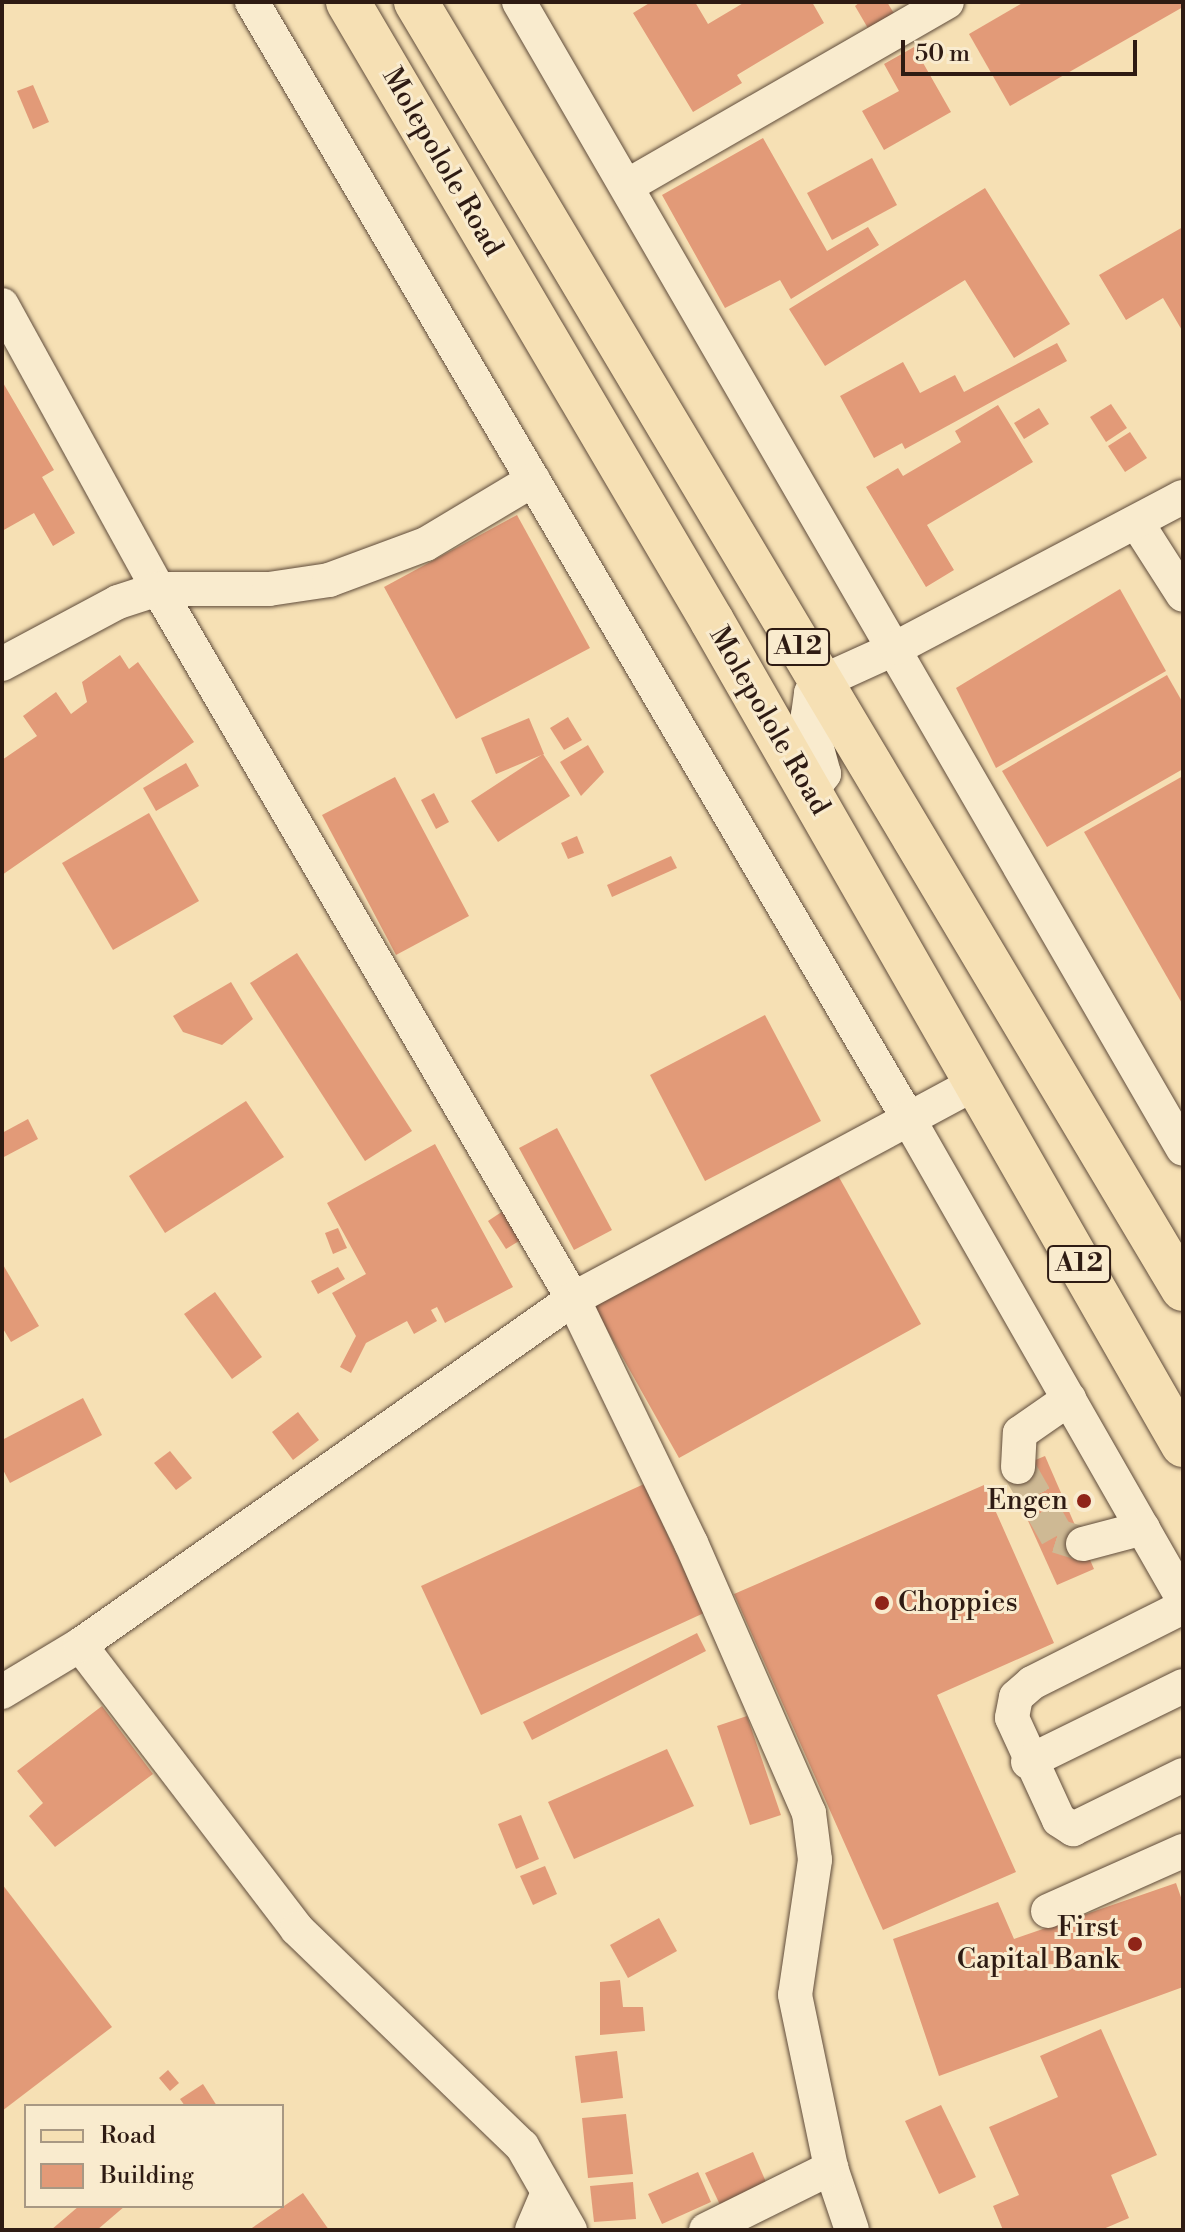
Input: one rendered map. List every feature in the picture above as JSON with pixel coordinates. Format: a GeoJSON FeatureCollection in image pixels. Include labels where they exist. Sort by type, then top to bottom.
{"type":"FeatureCollection","features":[{"type":"Feature","properties":{"kind":"main road","name":"Molepolole Road"},"geometry":{"type":"LineString","coordinates":[[348,2],[810,793],[1183,1445]]}},
{"type":"Feature","properties":{"kind":"main road","name":"Molepolole Road"},"geometry":{"type":"LineString","coordinates":[[416,2],[819,683],[1183,1289]]}},
{"type":"Feature","properties":{"kind":"street"},"geometry":{"type":"LineString","coordinates":[[252,2],[908,1118],[1183,1599]]}},
{"type":"Feature","properties":{"kind":"street"},"geometry":{"type":"LineString","coordinates":[[519,2],[896,648],[1183,1149]]}},
{"type":"Feature","properties":{"kind":"street"},"geometry":{"type":"LineString","coordinates":[[627,186],[947,2]]}},
{"type":"Feature","properties":{"kind":"street"},"geometry":{"type":"LineString","coordinates":[[2,305],[158,589],[573,1299],[691,1543],[809,1813],[815,1860],[795,1995],[831,2168],[852,2230]]}},
{"type":"Feature","properties":{"kind":"street"},"geometry":{"type":"LineString","coordinates":[[2,664],[118,602],[158,589],[269,589],[329,580],[426,544],[533,480]]}},
{"type":"Feature","properties":{"kind":"street"},"geometry":{"type":"LineString","coordinates":[[810,793],[824,774],[808,715],[811,693],[819,683],[896,648],[1183,497]]}},
{"type":"Feature","properties":{"kind":"street"},"geometry":{"type":"LineString","coordinates":[[1137,523],[1183,595]]}},
{"type":"Feature","properties":{"kind":"street"},"geometry":{"type":"LineString","coordinates":[[2,1692],[80,1645],[573,1299],[976,1083]]}},
{"type":"Feature","properties":{"kind":"street"},"geometry":{"type":"LineString","coordinates":[[1018,1467],[1020,1433],[1069,1399]]}},
{"type":"Feature","properties":{"kind":"street"},"geometry":{"type":"LineString","coordinates":[[1083,1544],[1143,1528]]}},
{"type":"Feature","properties":{"kind":"street"},"geometry":{"type":"LineString","coordinates":[[1183,1607],[1032,1683],[1016,1697],[1012,1718],[1028,1762],[1059,1820],[1073,1829],[1183,1775]]}},
{"type":"Feature","properties":{"kind":"street"},"geometry":{"type":"LineString","coordinates":[[80,1645],[297,1929],[522,2146],[547,2195],[570,2230]]}},
{"type":"Feature","properties":{"kind":"street"},"geometry":{"type":"LineString","coordinates":[[1028,1762],[1183,1686]]}},
{"type":"Feature","properties":{"kind":"street"},"geometry":{"type":"LineString","coordinates":[[1048,1911],[1183,1851]]}},
{"type":"Feature","properties":{"kind":"street"},"geometry":{"type":"LineString","coordinates":[[706,2230],[831,2168]]}},
{"type":"Feature","properties":{"kind":"street"},"geometry":{"type":"LineString","coordinates":[[532,2230],[547,2195]]}},
{"type":"Feature","properties":{"kind":"building"},"geometry":{"type":"Polygon","coordinates":[[[651,2],[695,2],[708,24],[745,2],[812,2],[824,23],[737,75],[742,83],[693,112],[633,13],[651,2]]]}},
{"type":"Feature","properties":{"kind":"building"},"geometry":{"type":"Polygon","coordinates":[[[860,2],[887,2],[895,15],[869,30],[855,6],[860,2]]]}},
{"type":"Feature","properties":{"kind":"building"},"geometry":{"type":"Polygon","coordinates":[[[1024,2],[1183,2],[1183,7],[1010,106],[969,34],[1024,2]]]}},
{"type":"Feature","properties":{"kind":"building"},"geometry":{"type":"Polygon","coordinates":[[[914,47],[951,112],[884,150],[862,111],[899,91],[884,64],[914,47]]]}},
{"type":"Feature","properties":{"kind":"building"},"geometry":{"type":"Polygon","coordinates":[[[33,85],[49,122],[33,129],[17,91],[33,85]]]}},
{"type":"Feature","properties":{"kind":"building"},"geometry":{"type":"Polygon","coordinates":[[[763,138],[827,251],[868,227],[879,245],[791,299],[780,280],[725,308],[662,195],[763,138]]]}},
{"type":"Feature","properties":{"kind":"building"},"geometry":{"type":"Polygon","coordinates":[[[872,158],[897,205],[832,240],[807,193],[872,158]]]}},
{"type":"Feature","properties":{"kind":"building"},"geometry":{"type":"Polygon","coordinates":[[[985,188],[1070,324],[1014,358],[965,280],[825,366],[789,309],[985,188]]]}},
{"type":"Feature","properties":{"kind":"building"},"geometry":{"type":"Polygon","coordinates":[[[1183,227],[1183,332],[1163,298],[1126,320],[1099,275],[1183,227]]]}},
{"type":"Feature","properties":{"kind":"building"},"geometry":{"type":"Polygon","coordinates":[[[1057,343],[1067,361],[905,449],[902,443],[874,458],[840,396],[903,362],[920,393],[955,375],[964,392],[1057,343]]]}},
{"type":"Feature","properties":{"kind":"building"},"geometry":{"type":"Polygon","coordinates":[[[2,381],[54,470],[42,477],[75,533],[53,546],[34,513],[2,531],[2,381]]]}},
{"type":"Feature","properties":{"kind":"building"},"geometry":{"type":"Polygon","coordinates":[[[1111,404],[1127,428],[1106,442],[1090,417],[1111,404]]]}},
{"type":"Feature","properties":{"kind":"building"},"geometry":{"type":"Polygon","coordinates":[[[998,405],[1033,462],[927,525],[954,570],[926,587],[866,487],[898,468],[903,476],[961,442],[955,431],[998,405]]]}},
{"type":"Feature","properties":{"kind":"building"},"geometry":{"type":"Polygon","coordinates":[[[1039,408],[1049,424],[1024,439],[1014,423],[1039,408]]]}},
{"type":"Feature","properties":{"kind":"building"},"geometry":{"type":"Polygon","coordinates":[[[1130,432],[1147,458],[1125,472],[1108,446],[1130,432]]]}},
{"type":"Feature","properties":{"kind":"building"},"geometry":{"type":"Polygon","coordinates":[[[517,515],[590,648],[456,719],[384,587],[517,515]]]}},
{"type":"Feature","properties":{"kind":"building"},"geometry":{"type":"Polygon","coordinates":[[[1120,589],[1166,671],[996,768],[956,688],[1120,589]]]}},
{"type":"Feature","properties":{"kind":"building"},"geometry":{"type":"Polygon","coordinates":[[[120,655],[129,669],[138,662],[194,742],[2,875],[2,760],[37,736],[23,716],[56,692],[71,714],[87,702],[82,682],[120,655]]]}},
{"type":"Feature","properties":{"kind":"building"},"geometry":{"type":"Polygon","coordinates":[[[1167,675],[1183,703],[1183,769],[1047,847],[1002,771],[1167,675]]]}},
{"type":"Feature","properties":{"kind":"building"},"geometry":{"type":"Polygon","coordinates":[[[568,717],[582,740],[564,750],[550,728],[568,717]]]}},
{"type":"Feature","properties":{"kind":"building"},"geometry":{"type":"Polygon","coordinates":[[[529,718],[544,754],[496,774],[481,738],[529,718]]]}},
{"type":"Feature","properties":{"kind":"building"},"geometry":{"type":"Polygon","coordinates":[[[588,745],[604,772],[581,796],[560,762],[588,745]]]}},
{"type":"Feature","properties":{"kind":"building"},"geometry":{"type":"Polygon","coordinates":[[[543,754],[570,796],[498,842],[471,801],[543,754]]]}},
{"type":"Feature","properties":{"kind":"building"},"geometry":{"type":"Polygon","coordinates":[[[186,763],[199,786],[156,811],[143,788],[186,763]]]}},
{"type":"Feature","properties":{"kind":"building"},"geometry":{"type":"Polygon","coordinates":[[[1183,776],[1183,1005],[1084,832],[1183,776]]]}},
{"type":"Feature","properties":{"kind":"building"},"geometry":{"type":"Polygon","coordinates":[[[395,777],[469,916],[396,955],[322,815],[395,777]]]}},
{"type":"Feature","properties":{"kind":"building"},"geometry":{"type":"Polygon","coordinates":[[[434,793],[449,822],[436,829],[421,800],[434,793]]]}},
{"type":"Feature","properties":{"kind":"building"},"geometry":{"type":"Polygon","coordinates":[[[149,813],[199,901],[113,950],[62,863],[149,813]]]}},
{"type":"Feature","properties":{"kind":"building"},"geometry":{"type":"Polygon","coordinates":[[[577,836],[584,853],[568,859],[561,843],[577,836]]]}},
{"type":"Feature","properties":{"kind":"building"},"geometry":{"type":"Polygon","coordinates":[[[671,856],[677,868],[612,897],[607,885],[671,856]]]}},
{"type":"Feature","properties":{"kind":"building"},"geometry":{"type":"Polygon","coordinates":[[[297,953],[412,1131],[365,1161],[250,983],[297,953]]]}},
{"type":"Feature","properties":{"kind":"building"},"geometry":{"type":"Polygon","coordinates":[[[231,982],[253,1019],[222,1045],[183,1032],[173,1016],[231,982]]]}},
{"type":"Feature","properties":{"kind":"building"},"geometry":{"type":"Polygon","coordinates":[[[765,1015],[821,1121],[705,1181],[650,1075],[765,1015]]]}},
{"type":"Feature","properties":{"kind":"building"},"geometry":{"type":"Polygon","coordinates":[[[246,1101],[284,1157],[165,1233],[129,1176],[246,1101]]]}},
{"type":"Feature","properties":{"kind":"building"},"geometry":{"type":"Polygon","coordinates":[[[28,1119],[38,1139],[2,1158],[2,1133],[28,1119]]]}},
{"type":"Feature","properties":{"kind":"building"},"geometry":{"type":"Polygon","coordinates":[[[557,1128],[612,1230],[574,1250],[519,1148],[557,1128]]]}},
{"type":"Feature","properties":{"kind":"building"},"geometry":{"type":"Polygon","coordinates":[[[435,1144],[513,1287],[445,1323],[437,1307],[431,1310],[437,1321],[414,1334],[407,1321],[366,1343],[351,1373],[340,1367],[356,1336],[332,1293],[366,1274],[327,1203],[435,1144]]]}},
{"type":"Feature","properties":{"kind":"building"},"geometry":{"type":"Polygon","coordinates":[[[835,1170],[921,1324],[679,1458],[592,1303],[835,1170]]]}},
{"type":"Feature","properties":{"kind":"building"},"geometry":{"type":"Polygon","coordinates":[[[506,1209],[524,1238],[506,1249],[488,1221],[506,1209]]]}},
{"type":"Feature","properties":{"kind":"building"},"geometry":{"type":"Polygon","coordinates":[[[338,1228],[347,1248],[333,1254],[325,1233],[338,1228]]]}},
{"type":"Feature","properties":{"kind":"building"},"geometry":{"type":"Polygon","coordinates":[[[2,1263],[39,1326],[11,1342],[2,1327],[2,1263]]]}},
{"type":"Feature","properties":{"kind":"building"},"geometry":{"type":"Polygon","coordinates":[[[338,1267],[345,1279],[318,1294],[311,1281],[338,1267]]]}},
{"type":"Feature","properties":{"kind":"building"},"geometry":{"type":"Polygon","coordinates":[[[215,1292],[262,1357],[232,1379],[184,1314],[215,1292]]]}},
{"type":"Feature","properties":{"kind":"building"},"geometry":{"type":"Polygon","coordinates":[[[83,1398],[102,1435],[10,1483],[2,1468],[2,1440],[83,1398]]]}},
{"type":"Feature","properties":{"kind":"building"},"geometry":{"type":"Polygon","coordinates":[[[298,1412],[319,1440],[293,1460],[272,1432],[298,1412]]]}},
{"type":"Feature","properties":{"kind":"building"},"geometry":{"type":"Polygon","coordinates":[[[170,1451],[192,1478],[176,1490],[154,1463],[170,1451]]]}},
{"type":"Feature","properties":{"kind":"building"},"geometry":{"type":"Polygon","coordinates":[[[1045,1456],[1094,1569],[1057,1585],[1006,1472],[1045,1456]]]}},
{"type":"Feature","properties":{"kind":"building"},"geometry":{"type":"Polygon","coordinates":[[[644,1484],[704,1613],[481,1715],[421,1586],[644,1484]]]}},
{"type":"Feature","properties":{"kind":"building"},"geometry":{"type":"Polygon","coordinates":[[[984,1485],[1054,1643],[937,1695],[1016,1872],[883,1930],[734,1594],[984,1485]]]}},
{"type":"Feature","properties":{"kind":"building"},"geometry":{"type":"Polygon","coordinates":[[[697,1633],[706,1651],[532,1740],[523,1722],[697,1633]]]}},
{"type":"Feature","properties":{"kind":"building"},"geometry":{"type":"Polygon","coordinates":[[[102,1706],[153,1774],[55,1847],[29,1816],[43,1803],[17,1771],[102,1706]]]}},
{"type":"Feature","properties":{"kind":"building"},"geometry":{"type":"Polygon","coordinates":[[[747,1716],[781,1815],[750,1825],[717,1726],[747,1716]]]}},
{"type":"Feature","properties":{"kind":"building"},"geometry":{"type":"Polygon","coordinates":[[[667,1749],[694,1806],[574,1859],[548,1802],[667,1749]]]}},
{"type":"Feature","properties":{"kind":"building"},"geometry":{"type":"Polygon","coordinates":[[[521,1815],[539,1859],[516,1869],[498,1824],[521,1815]]]}},
{"type":"Feature","properties":{"kind":"building"},"geometry":{"type":"Polygon","coordinates":[[[545,1866],[557,1894],[533,1905],[520,1876],[545,1866]]]}},
{"type":"Feature","properties":{"kind":"building"},"geometry":{"type":"Polygon","coordinates":[[[1176,1883],[1183,1903],[1183,1987],[939,2076],[893,1939],[998,1902],[1014,1939],[1176,1883]]]}},
{"type":"Feature","properties":{"kind":"building"},"geometry":{"type":"Polygon","coordinates":[[[2,1884],[112,2027],[2,2111],[2,1884]]]}},
{"type":"Feature","properties":{"kind":"building"},"geometry":{"type":"Polygon","coordinates":[[[659,1918],[677,1951],[628,1978],[610,1945],[659,1918]]]}},
{"type":"Feature","properties":{"kind":"building"},"geometry":{"type":"Polygon","coordinates":[[[620,1980],[623,2007],[643,2007],[645,2031],[600,2035],[600,1982],[620,1980]]]}},
{"type":"Feature","properties":{"kind":"building"},"geometry":{"type":"Polygon","coordinates":[[[1101,2029],[1157,2155],[1111,2175],[1129,2218],[1101,2230],[1003,2230],[993,2206],[1019,2195],[989,2127],[1058,2097],[1040,2056],[1101,2029]]]}},
{"type":"Feature","properties":{"kind":"building"},"geometry":{"type":"Polygon","coordinates":[[[617,2051],[623,2098],[581,2103],[575,2056],[617,2051]]]}},
{"type":"Feature","properties":{"kind":"building"},"geometry":{"type":"Polygon","coordinates":[[[168,2070],[179,2083],[170,2091],[159,2078],[168,2070]]]}},
{"type":"Feature","properties":{"kind":"building"},"geometry":{"type":"Polygon","coordinates":[[[203,2084],[216,2104],[184,2104],[180,2099],[203,2084]]]}},
{"type":"Feature","properties":{"kind":"building"},"geometry":{"type":"Polygon","coordinates":[[[941,2105],[976,2177],[939,2194],[905,2121],[941,2105]]]}},
{"type":"Feature","properties":{"kind":"building"},"geometry":{"type":"Polygon","coordinates":[[[626,2114],[633,2174],[588,2178],[582,2118],[626,2114]]]}},
{"type":"Feature","properties":{"kind":"building"},"geometry":{"type":"Polygon","coordinates":[[[753,2152],[769,2189],[721,2207],[705,2173],[753,2152]]]}},
{"type":"Feature","properties":{"kind":"building"},"geometry":{"type":"Polygon","coordinates":[[[698,2172],[711,2202],[662,2224],[648,2194],[698,2172]]]}},
{"type":"Feature","properties":{"kind":"building"},"geometry":{"type":"Polygon","coordinates":[[[633,2182],[636,2219],[594,2222],[590,2186],[633,2182]]]}},
{"type":"Feature","properties":{"kind":"building"},"geometry":{"type":"Polygon","coordinates":[[[303,2193],[329,2230],[249,2230],[303,2193]]]}},
{"type":"Feature","properties":{"kind":"building"},"geometry":{"type":"Polygon","coordinates":[[[77,2208],[123,2208],[97,2230],[51,2230],[77,2208]]]}},
{"type":"Feature","properties":{"kind":"tunnel"},"geometry":{"type":"LineString","coordinates":[[1018,1467],[1057,1536],[1083,1544]]}},
{"type":"Feature","properties":{"kind":"place","name":"Engen"},"geometry":{"type":"Point","coordinates":[1084,1501]}},
{"type":"Feature","properties":{"kind":"place","name":"Choppies"},"geometry":{"type":"Point","coordinates":[882,1603]}},
{"type":"Feature","properties":{"kind":"place","name":"First Capital Bank"},"geometry":{"type":"Point","coordinates":[1135,1944]}}]}
